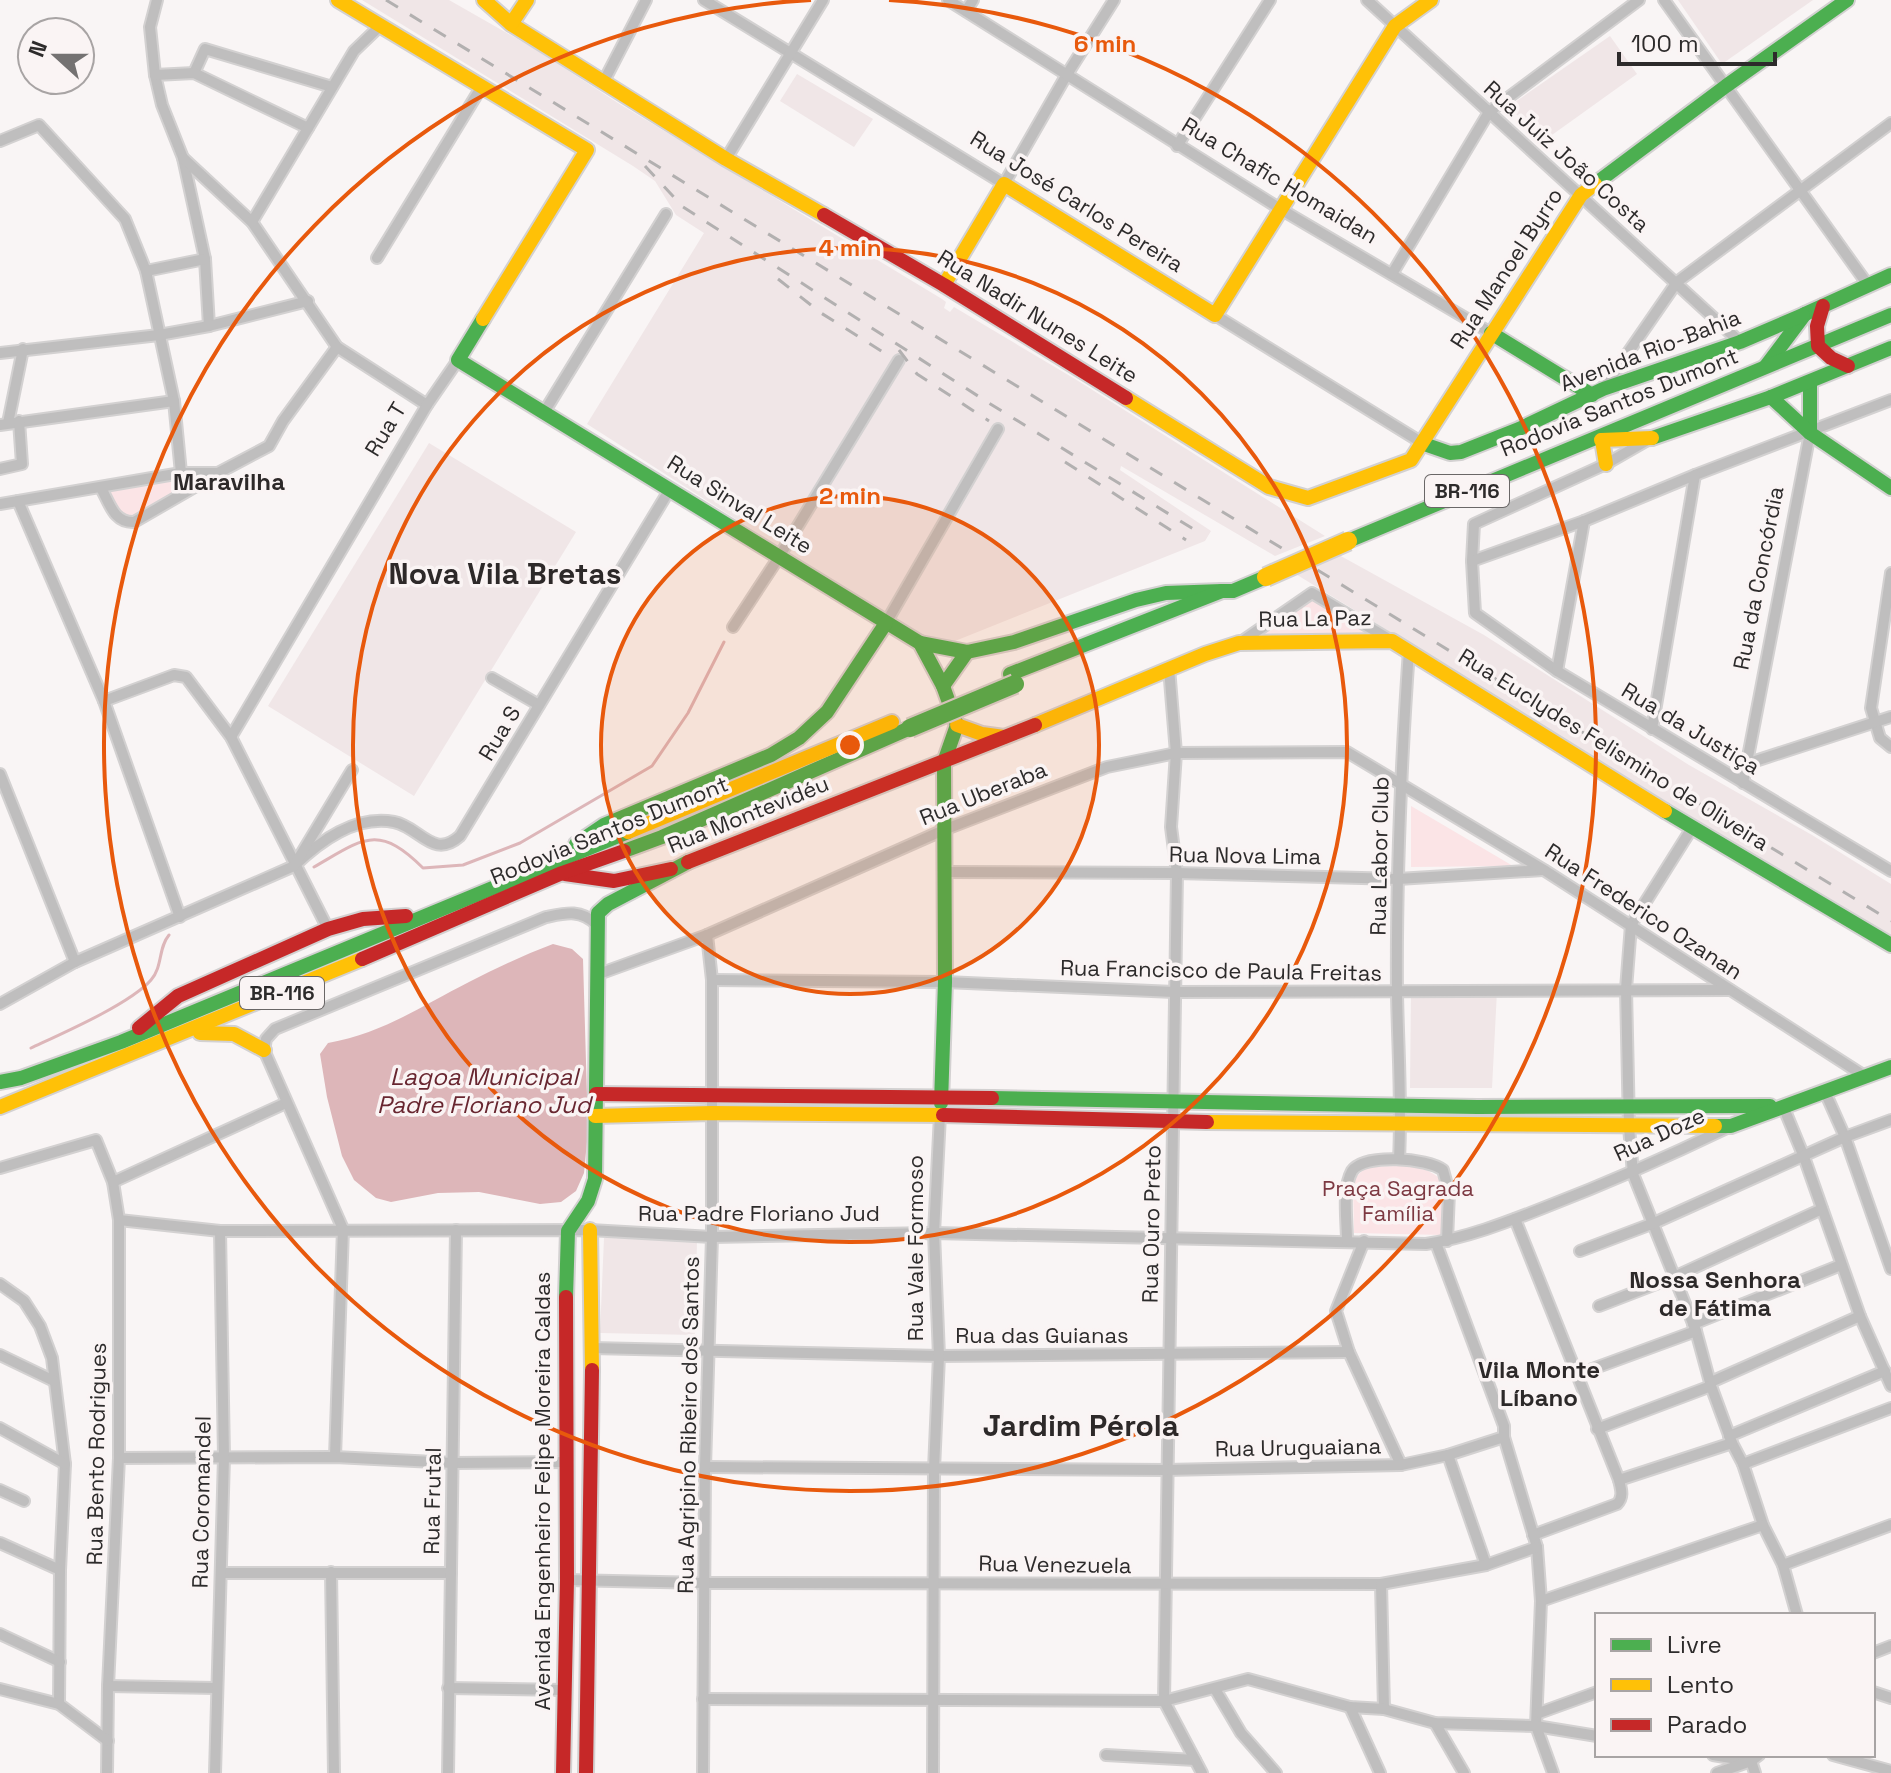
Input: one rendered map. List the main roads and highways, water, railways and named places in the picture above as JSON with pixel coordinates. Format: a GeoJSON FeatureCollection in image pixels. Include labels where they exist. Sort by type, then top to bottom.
{"type":"FeatureCollection","features":[{"type":"Feature","properties":{"kind":"main road","name":"Rua T"},"geometry":{"type":"LineString","coordinates":[[338,0],[587,150],[458,360]]}},
{"type":"Feature","properties":{"kind":"main road","name":"Rua Nadir Nunes Leite"},"geometry":{"type":"LineString","coordinates":[[484,0],[511,24],[726,159],[944,285],[1269,487],[1308,498],[1411,460],[1424,444]]}},
{"type":"Feature","properties":{"kind":"main road"},"geometry":{"type":"LineString","coordinates":[[511,24],[527,0]]}},
{"type":"Feature","properties":{"kind":"main road","name":"Rua José Carlos Pereira"},"geometry":{"type":"LineString","coordinates":[[944,285],[1004,184],[1215,315],[1395,26],[1431,0]]}},
{"type":"Feature","properties":{"kind":"main road","name":"Rua Manoel Byrro"},"geometry":{"type":"LineString","coordinates":[[1424,444],[1491,333],[1581,195],[1847,0]]}},
{"type":"Feature","properties":{"kind":"main road","name":"Avenida Rio-Bahia"},"geometry":{"type":"LineString","coordinates":[[1424,444],[1450,453],[1461,452],[1598,392],[1740,342],[1891,275]]}},
{"type":"Feature","properties":{"kind":"main road"},"geometry":{"type":"LineString","coordinates":[[1823,306],[1817,326],[1818,346],[1831,358],[1848,366]]}},
{"type":"Feature","properties":{"kind":"main road"},"geometry":{"type":"LineString","coordinates":[[1764,369],[1805,314]]}},
{"type":"Feature","properties":{"kind":"main road","name":"Rodovia Santos Dumont"},"geometry":{"type":"LineString","coordinates":[[0,1107],[173,1037],[554,869],[1012,679],[1228,600],[1227,591],[1891,315]]}},
{"type":"Feature","properties":{"kind":"main road","name":"Rua Chafic Homaidan"},"geometry":{"type":"LineString","coordinates":[[1491,333],[1598,392]]}},
{"type":"Feature","properties":{"kind":"main road"},"geometry":{"type":"LineString","coordinates":[[1606,464],[1594,440],[1652,438],[1771,397],[1891,348]]}},
{"type":"Feature","properties":{"kind":"main road","name":"Rua Sinval Leite"},"geometry":{"type":"LineString","coordinates":[[458,360],[920,643]]}},
{"type":"Feature","properties":{"kind":"main road","name":"Rua da Concórdia"},"geometry":{"type":"LineString","coordinates":[[1810,382],[1810,433]]}},
{"type":"Feature","properties":{"kind":"main road"},"geometry":{"type":"LineString","coordinates":[[1771,397],[1810,433],[1891,488]]}},
{"type":"Feature","properties":{"kind":"main road"},"geometry":{"type":"LineString","coordinates":[[920,643],[967,652],[1029,638],[1136,600],[1166,593],[1227,591]]}},
{"type":"Feature","properties":{"kind":"main road"},"geometry":{"type":"LineString","coordinates":[[554,869],[604,825],[771,755],[799,738],[827,712],[886,623]]}},
{"type":"Feature","properties":{"kind":"main road","name":"Rua La Paz"},"geometry":{"type":"LineString","coordinates":[[1239,643],[1392,641]]}},
{"type":"Feature","properties":{"kind":"main road","name":"Rua Euclydes Felismino de Oliveira"},"geometry":{"type":"LineString","coordinates":[[1392,641],[1692,828],[1891,945]]}},
{"type":"Feature","properties":{"kind":"main road"},"geometry":{"type":"LineString","coordinates":[[920,643],[943,686],[957,725],[979,733],[1005,737]]}},
{"type":"Feature","properties":{"kind":"main road","name":"Rua Montevidéu"},"geometry":{"type":"LineString","coordinates":[[596,924],[598,913],[608,904],[671,869],[944,762],[1169,668],[1239,643]]}},
{"type":"Feature","properties":{"kind":"main road"},"geometry":{"type":"LineString","coordinates":[[943,686],[967,652]]}},
{"type":"Feature","properties":{"kind":"main road","name":"Rodovia Santos Dumont"},"geometry":{"type":"LineString","coordinates":[[0,1082],[21,1078],[121,1042],[428,913],[554,869],[662,837],[908,722]]}},
{"type":"Feature","properties":{"kind":"main road","name":"Rua Vale Formoso"},"geometry":{"type":"LineString","coordinates":[[940,1115],[945,982],[944,762],[957,725]]}},
{"type":"Feature","properties":{"kind":"main road"},"geometry":{"type":"LineString","coordinates":[[662,837],[655,845],[654,857],[661,866],[671,869]]}},
{"type":"Feature","properties":{"kind":"main road"},"geometry":{"type":"LineString","coordinates":[[554,869],[614,881],[671,869]]}},
{"type":"Feature","properties":{"kind":"main road"},"geometry":{"type":"LineString","coordinates":[[121,1042],[178,996],[328,929],[363,919],[428,913]]}},
{"type":"Feature","properties":{"kind":"main road","name":"Avenida Engenheiro Felipe Moreira Caldas"},"geometry":{"type":"LineString","coordinates":[[586,1773],[592,1348],[586,1222],[595,1179],[596,924]]}},
{"type":"Feature","properties":{"kind":"main road"},"geometry":{"type":"LineString","coordinates":[[173,1037],[217,1030],[233,1032],[264,1050]]}},
{"type":"Feature","properties":{"kind":"main road","name":"Rua Doze"},"geometry":{"type":"LineString","coordinates":[[1629,1118],[1731,1126],[1891,1067]]}},
{"type":"Feature","properties":{"kind":"main road"},"geometry":{"type":"LineString","coordinates":[[596,1094],[941,1096],[1173,1112]]}},
{"type":"Feature","properties":{"kind":"main road"},"geometry":{"type":"LineString","coordinates":[[0,1124],[18,1099]]}},
{"type":"Feature","properties":{"kind":"main road"},"geometry":{"type":"LineString","coordinates":[[595,1116],[1173,1112],[1629,1118],[1783,1106]]}},
{"type":"Feature","properties":{"kind":"main road","name":"Avenida Engenheiro Felipe Moreira Caldas"},"geometry":{"type":"LineString","coordinates":[[563,1773],[568,1231],[586,1222]]}},
{"type":"Feature","properties":{"kind":"water","name":"Lagoa Municipal Padre Floriano Jud"},"geometry":{"type":"Polygon","coordinates":[[[553,944],[572,949],[583,959],[588,1131],[584,1173],[576,1191],[561,1202],[540,1204],[479,1192],[438,1193],[391,1202],[376,1198],[354,1180],[342,1156],[320,1054],[328,1043],[384,1026],[489,972],[553,944]]]}},
{"type":"Feature","properties":{"kind":"waterway"},"geometry":{"type":"LineString","coordinates":[[314,867],[345,849],[370,840],[394,845],[423,868],[463,865],[520,843],[652,766],[688,713],[724,642]]}},
{"type":"Feature","properties":{"kind":"waterway"},"geometry":{"type":"LineString","coordinates":[[31,1048],[94,1018],[141,989],[155,975],[169,935]]}},
{"type":"Feature","properties":{"kind":"waterway"},"geometry":{"type":"LineString","coordinates":[[584,1284],[584,1296]]}},
{"type":"Feature","properties":{"kind":"railway"},"geometry":{"type":"LineString","coordinates":[[386,0],[1891,921]]}},
{"type":"Feature","properties":{"kind":"railway"},"geometry":{"type":"LineString","coordinates":[[645,166],[683,207],[992,405],[1203,535]]}},
{"type":"Feature","properties":{"kind":"railway"},"geometry":{"type":"LineString","coordinates":[[778,279],[821,313],[883,352]]}},
{"type":"Feature","properties":{"kind":"railway"},"geometry":{"type":"LineString","coordinates":[[899,350],[917,374],[989,421]]}},
{"type":"Feature","properties":{"kind":"railway"},"geometry":{"type":"LineString","coordinates":[[1065,462],[1186,540]]}},
{"type":"Feature","properties":{"kind":"district","name":"Maravilha"},"geometry":{"type":"Point","coordinates":[229,481]}},
{"type":"Feature","properties":{"kind":"district","name":"Nova Vila Bretas"},"geometry":{"type":"Point","coordinates":[505,573]}},
{"type":"Feature","properties":{"kind":"district","name":"Nossa Senhora de Fátima"},"geometry":{"type":"Point","coordinates":[1715,1293]}},
{"type":"Feature","properties":{"kind":"district","name":"Vila Monte Líbano"},"geometry":{"type":"Point","coordinates":[1539,1383]}},
{"type":"Feature","properties":{"kind":"district","name":"Jardim Pérola"},"geometry":{"type":"Point","coordinates":[1081,1425]}},
{"type":"Feature","properties":{"kind":"park label","name":"Praça Sagrada Família"},"geometry":{"type":"Point","coordinates":[1398,1200]}}]}
